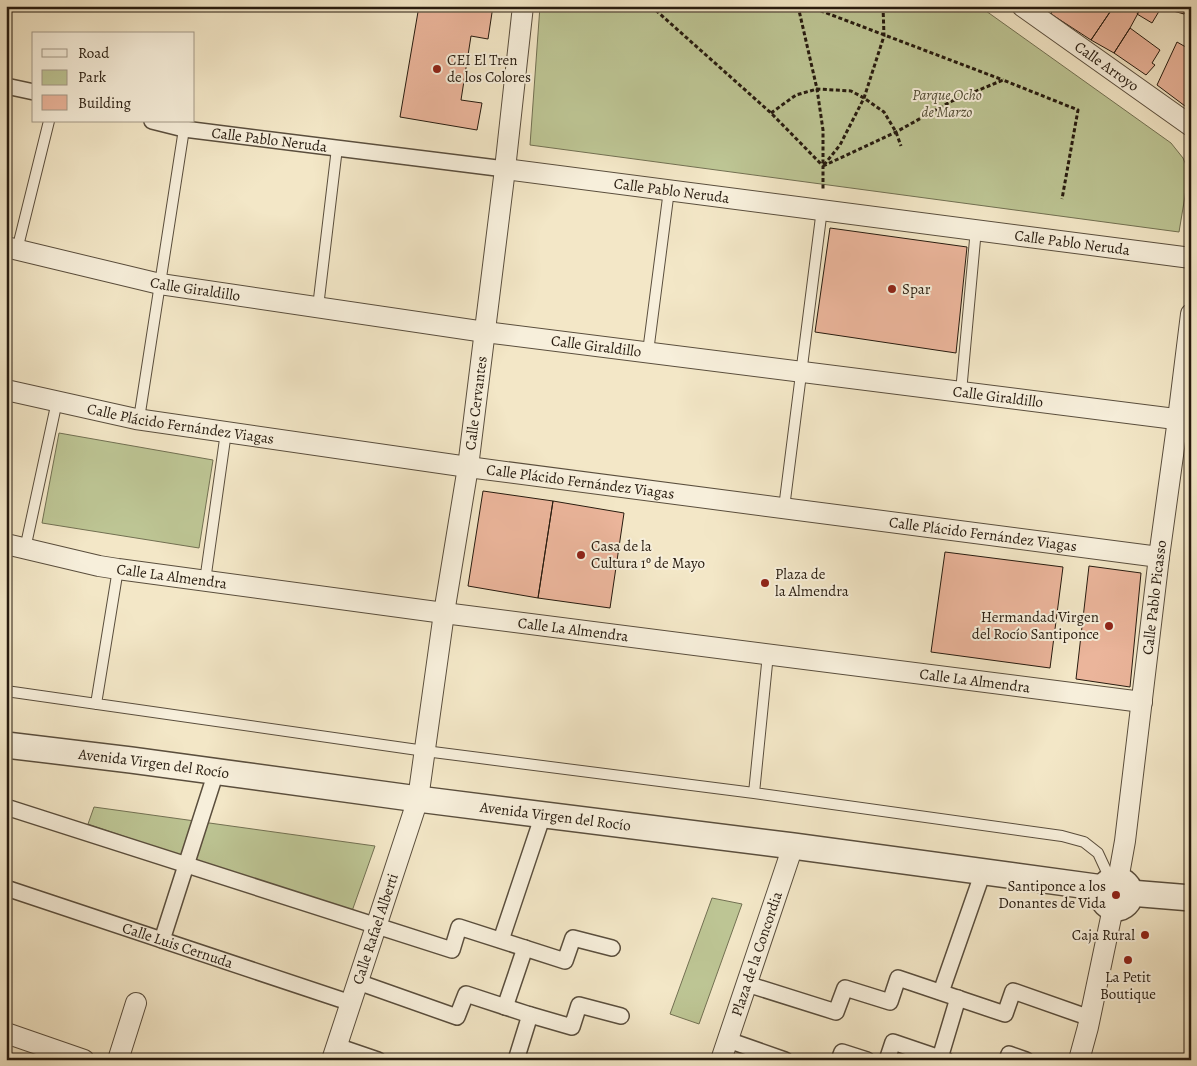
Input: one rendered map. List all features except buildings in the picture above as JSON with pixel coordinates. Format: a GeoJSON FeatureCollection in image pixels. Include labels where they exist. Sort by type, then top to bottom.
{"type":"FeatureCollection","features":[{"type":"Feature","properties":{"kind":"street","name":"Calle Cervantes"},"geometry":{"type":"LineString","coordinates":[[418,799],[444,613],[468,467],[523,6]]}},
{"type":"Feature","properties":{"kind":"street","name":"Calle Arroyo"},"geometry":{"type":"LineString","coordinates":[[1022,6],[1191,126]]}},
{"type":"Feature","properties":{"kind":"street"},"geometry":{"type":"LineString","coordinates":[[6,86],[32,92]]}},
{"type":"Feature","properties":{"kind":"street","name":"Calle Pablo Neruda"},"geometry":{"type":"LineString","coordinates":[[156,122],[184,129],[1191,258]]}},
{"type":"Feature","properties":{"kind":"street","name":"Calle Giraldillo"},"geometry":{"type":"LineString","coordinates":[[12,249],[160,284],[485,332],[1184,420]]}},
{"type":"Feature","properties":{"kind":"street","name":"Calle Pablo Picasso"},"geometry":{"type":"LineString","coordinates":[[1079,1060],[1090,1018],[1125,841],[1159,558],[1184,420],[1191,314]]}},
{"type":"Feature","properties":{"kind":"street","name":"Calle Plácido Fernández Viagas"},"geometry":{"type":"LineString","coordinates":[[6,390],[139,419],[226,432],[468,467],[1159,558]]}},
{"type":"Feature","properties":{"kind":"street","name":"Calle La Almendra"},"geometry":{"type":"LineString","coordinates":[[16,546],[118,569],[444,613],[1142,702]]}},
{"type":"Feature","properties":{"kind":"street","name":"Avenida Virgen del Rocío"},"geometry":{"type":"LineString","coordinates":[[6,745],[793,846],[1115,890],[1191,898]]}},
{"type":"Feature","properties":{"kind":"street"},"geometry":{"type":"LineString","coordinates":[[162,940],[216,772]]}},
{"type":"Feature","properties":{"kind":"street","name":"Calle Rafael Alberti"},"geometry":{"type":"LineString","coordinates":[[334,1053],[418,799]]}},
{"type":"Feature","properties":{"kind":"street"},"geometry":{"type":"LineString","coordinates":[[6,806],[452,950],[459,927],[565,961],[573,938],[612,948]]}},
{"type":"Feature","properties":{"kind":"street"},"geometry":{"type":"LineString","coordinates":[[501,940],[542,815]]}},
{"type":"Feature","properties":{"kind":"street","name":"Plaza de la Concordia"},"geometry":{"type":"LineString","coordinates":[[721,1060],[793,846]]}},
{"type":"Feature","properties":{"kind":"street"},"geometry":{"type":"LineString","coordinates":[[941,992],[983,872]]}},
{"type":"Feature","properties":{"kind":"street","name":"Calle Luis Cernuda"},"geometry":{"type":"LineString","coordinates":[[6,888],[351,1004]]}},
{"type":"Feature","properties":{"kind":"street"},"geometry":{"type":"LineString","coordinates":[[505,1007],[525,948]]}},
{"type":"Feature","properties":{"kind":"street"},"geometry":{"type":"LineString","coordinates":[[746,984],[836,1012],[845,988],[890,1002],[898,978],[1005,1014],[1013,991],[1090,1018]]}},
{"type":"Feature","properties":{"kind":"street"},"geometry":{"type":"LineString","coordinates":[[358,982],[458,1017],[466,994],[572,1027],[579,1005],[621,1016]]}},
{"type":"Feature","properties":{"kind":"street"},"geometry":{"type":"LineString","coordinates":[[887,1060],[893,1042],[943,1059],[958,998]]}},
{"type":"Feature","properties":{"kind":"street"},"geometry":{"type":"LineString","coordinates":[[118,1060],[136,1003]]}},
{"type":"Feature","properties":{"kind":"street"},"geometry":{"type":"LineString","coordinates":[[516,1060],[530,1015]]}},
{"type":"Feature","properties":{"kind":"street"},"geometry":{"type":"LineString","coordinates":[[6,1033],[84,1060]]}},
{"type":"Feature","properties":{"kind":"street"},"geometry":{"type":"LineString","coordinates":[[728,1040],[785,1060]]}},
{"type":"Feature","properties":{"kind":"street"},"geometry":{"type":"LineString","coordinates":[[839,1060],[842,1052],[866,1060]]}},
{"type":"Feature","properties":{"kind":"street"},"geometry":{"type":"LineString","coordinates":[[334,1053],[378,1060]]}},
{"type":"Feature","properties":{"kind":"street"},"geometry":{"type":"LineString","coordinates":[[1007,1060],[1009,1054],[1026,1060]]}},
{"type":"Feature","properties":{"kind":"lane"},"geometry":{"type":"LineString","coordinates":[[12,249],[49,122]]}},
{"type":"Feature","properties":{"kind":"lane"},"geometry":{"type":"LineString","coordinates":[[139,419],[184,129]]}},
{"type":"Feature","properties":{"kind":"lane"},"geometry":{"type":"LineString","coordinates":[[318,307],[337,148]]}},
{"type":"Feature","properties":{"kind":"lane"},"geometry":{"type":"LineString","coordinates":[[648,352],[669,190]]}},
{"type":"Feature","properties":{"kind":"lane"},"geometry":{"type":"LineString","coordinates":[[784,508],[822,210]]}},
{"type":"Feature","properties":{"kind":"lane"},"geometry":{"type":"LineString","coordinates":[[961,392],[976,229]]}},
{"type":"Feature","properties":{"kind":"lane"},"geometry":{"type":"LineString","coordinates":[[16,546],[57,401]]}},
{"type":"Feature","properties":{"kind":"lane"},"geometry":{"type":"LineString","coordinates":[[205,581],[226,432]]}},
{"type":"Feature","properties":{"kind":"lane"},"geometry":{"type":"LineString","coordinates":[[96,704],[118,569]]}},
{"type":"Feature","properties":{"kind":"lane"},"geometry":{"type":"LineString","coordinates":[[754,793],[768,654]]}},
{"type":"Feature","properties":{"kind":"lane"},"geometry":{"type":"LineString","coordinates":[[6,691],[425,751],[754,793],[1062,836],[1084,842],[1098,853],[1115,890]]}},
{"type":"Feature","properties":{"kind":"path"},"geometry":{"type":"LineString","coordinates":[[651,6],[770,113],[823,166]]}},
{"type":"Feature","properties":{"kind":"path"},"geometry":{"type":"LineString","coordinates":[[798,6],[817,89],[823,130],[822,210]]}},
{"type":"Feature","properties":{"kind":"path"},"geometry":{"type":"LineString","coordinates":[[808,6],[1078,110],[1062,199]]}},
{"type":"Feature","properties":{"kind":"path"},"geometry":{"type":"LineString","coordinates":[[823,166],[840,145],[864,98],[884,36],[883,6]]}},
{"type":"Feature","properties":{"kind":"path"},"geometry":{"type":"LineString","coordinates":[[823,166],[896,132],[950,102],[1003,80]]}},
{"type":"Feature","properties":{"kind":"path"},"geometry":{"type":"LineString","coordinates":[[770,113],[796,95],[817,89],[851,91],[884,112],[902,146]]}},
{"type":"Feature","properties":{"kind":"green space","name":"Parque Ocho de Marzo"},"geometry":{"type":"Polygon","coordinates":[[[540,6],[979,6],[1171,143],[1183,158],[1189,172],[1179,232],[530,145],[540,6]]]}},
{"type":"Feature","properties":{"kind":"green space"},"geometry":{"type":"Polygon","coordinates":[[[59,433],[213,460],[199,548],[42,523],[59,433]]]}},
{"type":"Feature","properties":{"kind":"green space"},"geometry":{"type":"Polygon","coordinates":[[[94,807],[375,846],[351,914],[88,824],[94,807]]]}},
{"type":"Feature","properties":{"kind":"green space"},"geometry":{"type":"Polygon","coordinates":[[[712,898],[742,904],[699,1024],[670,1014],[712,898]]]}},
{"type":"Feature","properties":{"kind":"place","name":"CEI El Tren de los Colores"},"geometry":{"type":"Point","coordinates":[437,69]}},
{"type":"Feature","properties":{"kind":"place","name":"Spar"},"geometry":{"type":"Point","coordinates":[892,289]}},
{"type":"Feature","properties":{"kind":"place","name":"Casa de la Cultura 1º de Mayo"},"geometry":{"type":"Point","coordinates":[581,555]}},
{"type":"Feature","properties":{"kind":"place","name":"Plaza de la Almendra"},"geometry":{"type":"Point","coordinates":[765,583]}},
{"type":"Feature","properties":{"kind":"place","name":"Hermandad Virgen del Rocío Santiponce"},"geometry":{"type":"Point","coordinates":[1109,626]}},
{"type":"Feature","properties":{"kind":"place","name":"Santiponce a los Donantes de Vida"},"geometry":{"type":"Point","coordinates":[1116,895]}},
{"type":"Feature","properties":{"kind":"place","name":"Caja Rural"},"geometry":{"type":"Point","coordinates":[1145,935]}},
{"type":"Feature","properties":{"kind":"place","name":"La Petit Boutique"},"geometry":{"type":"Point","coordinates":[1128,960]}}]}
